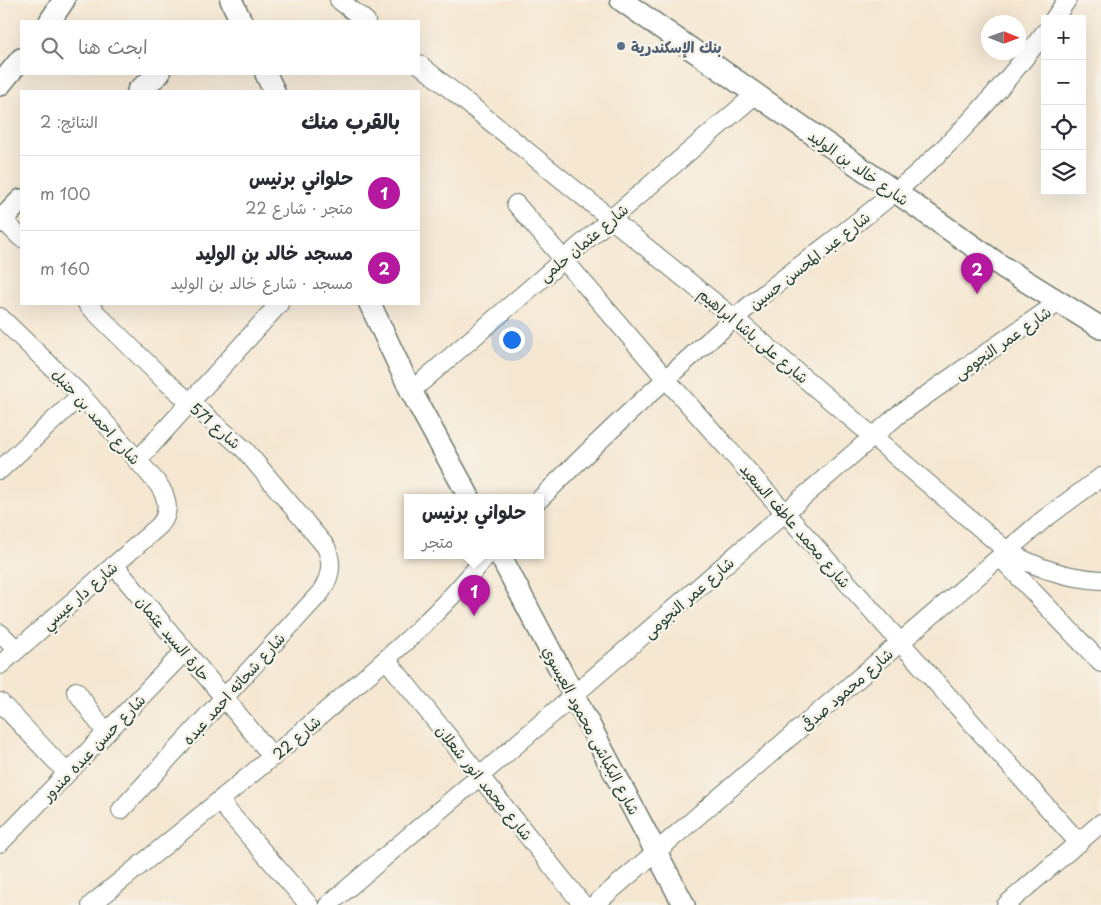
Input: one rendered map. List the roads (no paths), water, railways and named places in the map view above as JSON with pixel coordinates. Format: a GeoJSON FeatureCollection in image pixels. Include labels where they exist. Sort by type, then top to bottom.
{"type":"FeatureCollection","features":[{"type":"Feature","properties":{"kind":"street"},"geometry":{"type":"LineString","coordinates":[[51,20],[64,0]]}},
{"type":"Feature","properties":{"kind":"street"},"geometry":{"type":"LineString","coordinates":[[231,0],[241,20]]}},
{"type":"Feature","properties":{"kind":"street"},"geometry":{"type":"LineString","coordinates":[[339,0],[365,20]]}},
{"type":"Feature","properties":{"kind":"street","name":"شارع خالد بن الوليد"},"geometry":{"type":"LineString","coordinates":[[621,0],[1003,267],[1101,328]]}},
{"type":"Feature","properties":{"kind":"street"},"geometry":{"type":"LineString","coordinates":[[1057,15],[1067,0]]}},
{"type":"Feature","properties":{"kind":"street","name":"شارع عبد المحسن حسين"},"geometry":{"type":"LineString","coordinates":[[544,495],[666,379],[735,318],[895,192],[964,129],[993,98],[1041,37]]}},
{"type":"Feature","properties":{"kind":"street"},"geometry":{"type":"LineString","coordinates":[[0,86],[20,60]]}},
{"type":"Feature","properties":{"kind":"street","name":"شارع على باشا ابراهيم"},"geometry":{"type":"LineString","coordinates":[[420,65],[735,318],[873,436],[1003,554],[1059,574],[1101,580]]}},
{"type":"Feature","properties":{"kind":"street"},"geometry":{"type":"LineString","coordinates":[[139,90],[158,75]]}},
{"type":"Feature","properties":{"kind":"street"},"geometry":{"type":"LineString","coordinates":[[266,75],[274,90]]}},
{"type":"Feature","properties":{"kind":"street","name":"شارع عثمان حلمى"},"geometry":{"type":"LineString","coordinates":[[411,391],[563,258],[756,94]]}},
{"type":"Feature","properties":{"kind":"street"},"geometry":{"type":"LineString","coordinates":[[20,201],[1,220],[20,237]]}},
{"type":"Feature","properties":{"kind":"street","name":"شارع محمد عاطف السعيد"},"geometry":{"type":"LineString","coordinates":[[516,204],[666,379],[1079,842]]}},
{"type":"Feature","properties":{"kind":"street","name":"شارع عمر النجومى"},"geometry":{"type":"LineString","coordinates":[[328,905],[898,415],[1059,302]]}},
{"type":"Feature","properties":{"kind":"street","name":"شارع 571"},"geometry":{"type":"LineString","coordinates":[[88,305],[190,403],[230,436],[259,465],[326,547],[330,558]]}},
{"type":"Feature","properties":{"kind":"street"},"geometry":{"type":"LineString","coordinates":[[138,461],[278,305]]}},
{"type":"Feature","properties":{"kind":"street"},"geometry":{"type":"LineString","coordinates":[[370,305],[411,391],[467,494]]}},
{"type":"Feature","properties":{"kind":"street","name":"شارع احمد بن حنبل"},"geometry":{"type":"LineString","coordinates":[[0,317],[81,395],[164,493],[167,503],[166,515],[159,526]]}},
{"type":"Feature","properties":{"kind":"street"},"geometry":{"type":"LineString","coordinates":[[0,470],[81,395]]}},
{"type":"Feature","properties":{"kind":"street","name":"شارع محمود صدقى"},"geometry":{"type":"LineString","coordinates":[[594,905],[1043,520],[1101,478]]}},
{"type":"Feature","properties":{"kind":"street","name":"شارع دار عيسي"},"geometry":{"type":"LineString","coordinates":[[0,665],[159,526]]}},
{"type":"Feature","properties":{"kind":"street"},"geometry":{"type":"LineString","coordinates":[[1003,554],[1101,663]]}},
{"type":"Feature","properties":{"kind":"street","name":"شارع شحاته احمد عبده"},"geometry":{"type":"LineString","coordinates":[[121,810],[321,592],[328,582],[331,570],[330,558]]}},
{"type":"Feature","properties":{"kind":"street","name":"شارع 22"},"geometry":{"type":"LineString","coordinates":[[91,905],[273,756],[386,659],[426,622],[483,559]]}},
{"type":"Feature","properties":{"kind":"street","name":"شارع البكباشى محمود العيسوي"},"geometry":{"type":"LineString","coordinates":[[502,559],[575,694],[684,905]]}},
{"type":"Feature","properties":{"kind":"street","name":"حارة السيد عثمان"},"geometry":{"type":"LineString","coordinates":[[114,565],[273,756]]}},
{"type":"Feature","properties":{"kind":"street"},"geometry":{"type":"LineString","coordinates":[[0,633],[16,650]]}},
{"type":"Feature","properties":{"kind":"street","name":"شارع حسن عبده مندور"},"geometry":{"type":"LineString","coordinates":[[0,843],[185,651]]}},
{"type":"Feature","properties":{"kind":"street","name":"شارع محمد انور شعلان"},"geometry":{"type":"LineString","coordinates":[[386,659],[583,905]]}},
{"type":"Feature","properties":{"kind":"street"},"geometry":{"type":"LineString","coordinates":[[76,691],[106,733]]}},
{"type":"Feature","properties":{"kind":"street"},"geometry":{"type":"LineString","coordinates":[[0,702],[67,773]]}},
{"type":"Feature","properties":{"kind":"street"},"geometry":{"type":"LineString","coordinates":[[219,801],[309,905]]}},
{"type":"Feature","properties":{"kind":"street"},"geometry":{"type":"LineString","coordinates":[[1006,905],[1101,823]]}},
{"type":"Feature","properties":{"kind":"place","name":"بنك الإسكندرية"},"geometry":{"type":"Point","coordinates":[621,46]}},
{"type":"Feature","properties":{"kind":"place","name":"مسجد خالد بن الوليد"},"geometry":{"type":"Point","coordinates":[977,294]}},
{"type":"Feature","properties":{"kind":"place","name":"حلواني برنيس"},"geometry":{"type":"Point","coordinates":[474,616]}}]}
